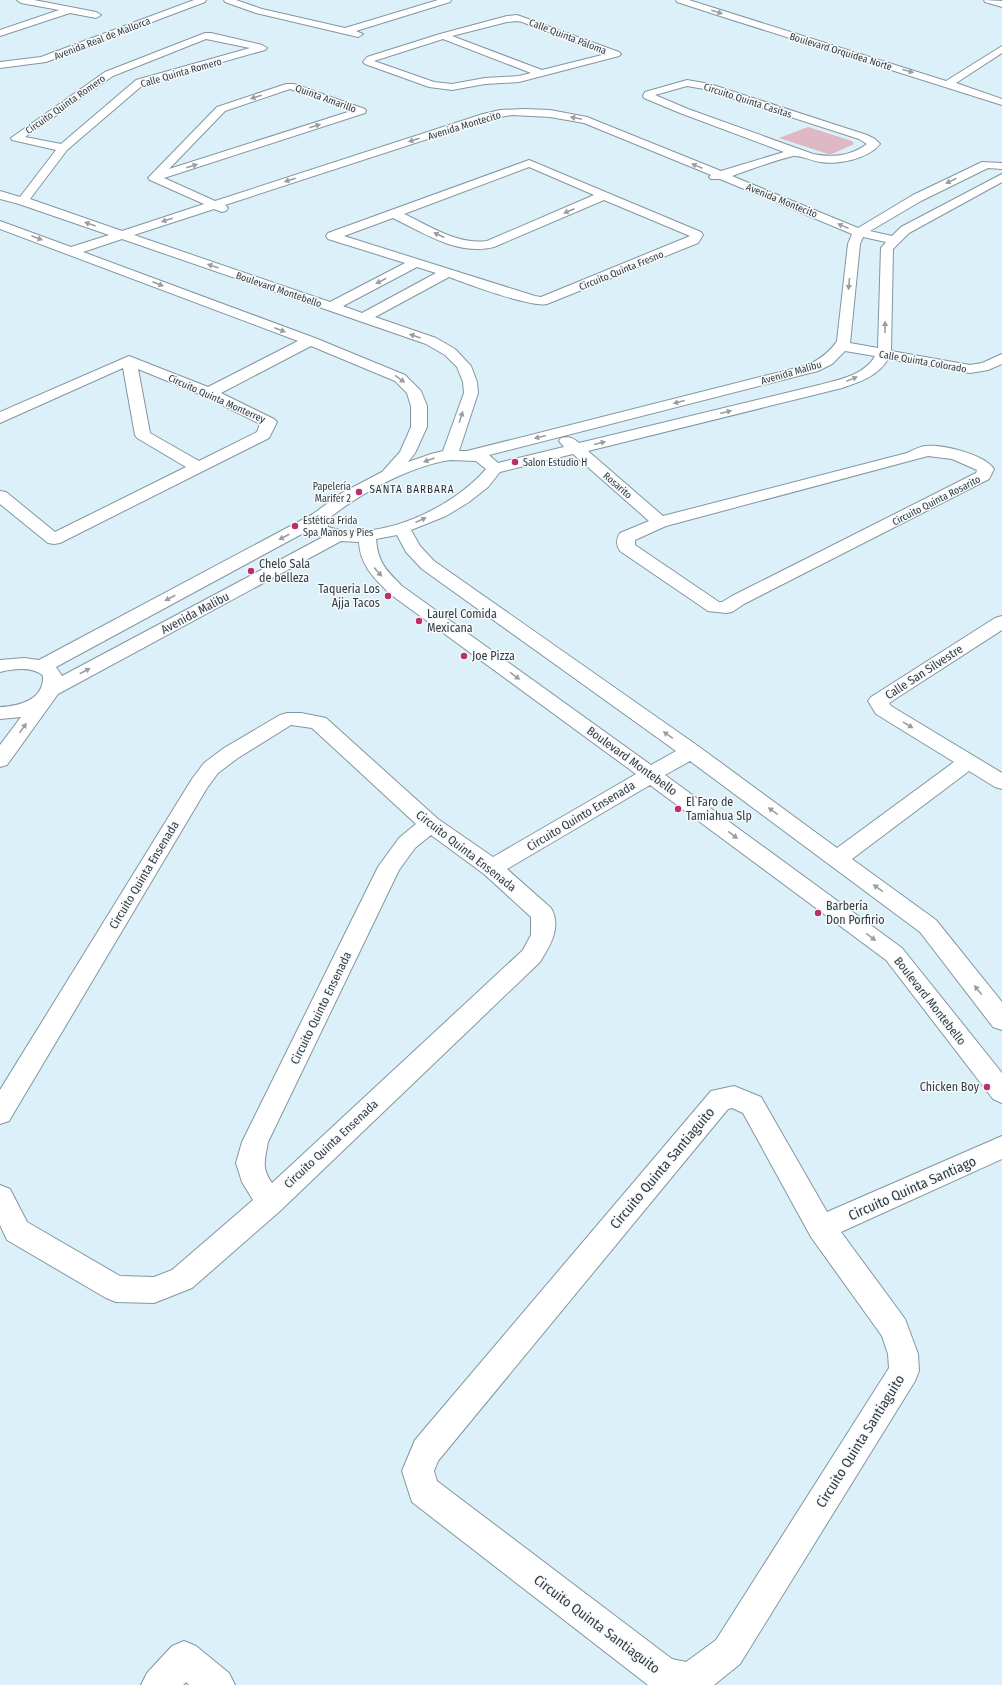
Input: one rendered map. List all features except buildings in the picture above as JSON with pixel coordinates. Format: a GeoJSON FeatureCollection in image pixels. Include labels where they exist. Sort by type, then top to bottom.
{"type":"FeatureCollection","features":[{"type":"Feature","properties":{"kind":"street"},"geometry":{"type":"LineString","coordinates":[[21,0],[96,15]]}},
{"type":"Feature","properties":{"kind":"street","name":"Avenida Real de Mallorca"},"geometry":{"type":"LineString","coordinates":[[0,61],[35,57],[186,0]]}},
{"type":"Feature","properties":{"kind":"street"},"geometry":{"type":"LineString","coordinates":[[202,0],[210,0]]}},
{"type":"Feature","properties":{"kind":"street","name":"Avenida Real de Mallorca"},"geometry":{"type":"LineString","coordinates":[[0,65],[11,59],[43,60],[202,0]]}},
{"type":"Feature","properties":{"kind":"street"},"geometry":{"type":"LineString","coordinates":[[228,0],[259,11],[358,34]]}},
{"type":"Feature","properties":{"kind":"street"},"geometry":{"type":"LineString","coordinates":[[346,31],[447,0]]}},
{"type":"Feature","properties":{"kind":"street","name":"Boulevard Orquídea Norte"},"geometry":{"type":"LineString","coordinates":[[680,0],[1002,102]]}},
{"type":"Feature","properties":{"kind":"street"},"geometry":{"type":"LineString","coordinates":[[988,0],[1002,4]]}},
{"type":"Feature","properties":{"kind":"street"},"geometry":{"type":"LineString","coordinates":[[243,5],[266,2]]}},
{"type":"Feature","properties":{"kind":"street"},"geometry":{"type":"LineString","coordinates":[[0,33],[70,10]]}},
{"type":"Feature","properties":{"kind":"street","name":"Boulevard Orquídea Norte"},"geometry":{"type":"LineString","coordinates":[[741,10],[864,48]]}},
{"type":"Feature","properties":{"kind":"street","name":"Calle Quinta Paloma"},"geometry":{"type":"LineString","coordinates":[[517,18],[616,54],[540,74],[519,79],[485,81],[452,87],[441,87],[368,62],[370,59],[443,36],[507,19],[517,18]]}},
{"type":"Feature","properties":{"kind":"street","name":"Circuito Quinta Romero"},"geometry":{"type":"LineString","coordinates":[[63,148],[16,138],[109,74],[205,36]]}},
{"type":"Feature","properties":{"kind":"street","name":"Calle Quinta Romero"},"geometry":{"type":"LineString","coordinates":[[23,201],[63,148],[140,82],[262,48],[211,36],[205,36]]}},
{"type":"Feature","properties":{"kind":"street"},"geometry":{"type":"LineString","coordinates":[[443,36],[540,74]]}},
{"type":"Feature","properties":{"kind":"street"},"geometry":{"type":"LineString","coordinates":[[948,84],[1002,49]]}},
{"type":"Feature","properties":{"kind":"street"},"geometry":{"type":"LineString","coordinates":[[944,72],[973,81]]}},
{"type":"Feature","properties":{"kind":"street"},"geometry":{"type":"LineString","coordinates":[[485,81],[495,94]]}},
{"type":"Feature","properties":{"kind":"street","name":"Circuito Quinta Casitas"},"geometry":{"type":"LineString","coordinates":[[698,84],[863,137],[874,144],[862,151],[834,161],[823,160],[796,152],[653,99],[648,96],[649,94],[678,85],[698,84]]}},
{"type":"Feature","properties":{"kind":"street","name":"Quinta Amarillo"},"geometry":{"type":"LineString","coordinates":[[290,86],[361,111],[169,173],[154,178],[221,109],[290,86]]}},
{"type":"Feature","properties":{"kind":"street","name":"Avenida Montecito"},"geometry":{"type":"LineString","coordinates":[[72,251],[487,116],[508,113],[545,112],[588,120],[720,175],[858,236]]}},
{"type":"Feature","properties":{"kind":"street","name":"Avenida Montecito"},"geometry":{"type":"LineString","coordinates":[[291,192],[491,124],[508,113],[569,126],[584,132]]}},
{"type":"Feature","properties":{"kind":"street","name":"Avenida Montecito"},"geometry":{"type":"LineString","coordinates":[[612,143],[705,180],[858,236],[891,244]]}},
{"type":"Feature","properties":{"kind":"street"},"geometry":{"type":"LineString","coordinates":[[705,180],[796,152]]}},
{"type":"Feature","properties":{"kind":"street","name":"Circuito Quinta Fresno"},"geometry":{"type":"LineString","coordinates":[[529,163],[605,196],[691,232],[696,235],[694,240],[542,301],[533,300],[332,236],[529,163]]}},
{"type":"Feature","properties":{"kind":"street"},"geometry":{"type":"LineString","coordinates":[[842,346],[844,342],[851,260],[858,236],[917,198],[986,164],[1002,166]]}},
{"type":"Feature","properties":{"kind":"street"},"geometry":{"type":"LineString","coordinates":[[883,354],[885,349],[891,244],[905,230],[1002,177]]}},
{"type":"Feature","properties":{"kind":"street"},"geometry":{"type":"LineString","coordinates":[[154,178],[232,212],[217,217]]}},
{"type":"Feature","properties":{"kind":"street","name":"Boulevard Montebello"},"geometry":{"type":"LineString","coordinates":[[0,195],[23,201],[431,341],[450,352],[464,366],[470,382],[471,393],[450,455]]}},
{"type":"Feature","properties":{"kind":"street"},"geometry":{"type":"LineString","coordinates":[[393,214],[451,241],[476,246],[490,244],[605,196]]}},
{"type":"Feature","properties":{"kind":"street"},"geometry":{"type":"LineString","coordinates":[[6,207],[23,201]]}},
{"type":"Feature","properties":{"kind":"street"},"geometry":{"type":"LineString","coordinates":[[0,224],[386,370],[400,378],[414,390],[419,406],[419,427],[407,453],[387,476]]}},
{"type":"Feature","properties":{"kind":"street"},"geometry":{"type":"LineString","coordinates":[[122,250],[158,237]]}},
{"type":"Feature","properties":{"kind":"street"},"geometry":{"type":"LineString","coordinates":[[93,259],[107,254]]}},
{"type":"Feature","properties":{"kind":"street"},"geometry":{"type":"LineString","coordinates":[[331,307],[416,263]]}},
{"type":"Feature","properties":{"kind":"street"},"geometry":{"type":"LineString","coordinates":[[364,318],[448,273]]}},
{"type":"Feature","properties":{"kind":"street"},"geometry":{"type":"LineString","coordinates":[[208,393],[310,341]]}},
{"type":"Feature","properties":{"kind":"street","name":"Calle Quinta Colorado"},"geometry":{"type":"LineString","coordinates":[[842,346],[970,369],[987,367],[1002,358]]}},
{"type":"Feature","properties":{"kind":"street","name":"Avenida Malibu"},"geometry":{"type":"LineString","coordinates":[[41,666],[319,518],[336,503],[360,488],[387,476],[437,457],[450,455],[467,456],[813,368],[828,361],[839,351],[842,346]]}},
{"type":"Feature","properties":{"kind":"street","name":"Avenida Malibu"},"geometry":{"type":"LineString","coordinates":[[494,469],[832,387],[862,375],[878,364],[883,354]]}},
{"type":"Feature","properties":{"kind":"street"},"geometry":{"type":"LineString","coordinates":[[0,418],[129,360],[144,435],[198,467]]}},
{"type":"Feature","properties":{"kind":"street","name":"Circuito Quinta Monterrey"},"geometry":{"type":"LineString","coordinates":[[0,496],[54,539],[262,435],[269,422],[208,393],[129,360]]}},
{"type":"Feature","properties":{"kind":"street","name":"Rosarito"},"geometry":{"type":"LineString","coordinates":[[557,433],[660,522]]}},
{"type":"Feature","properties":{"kind":"street","name":"Circuito Quinta Rosarito"},"geometry":{"type":"LineString","coordinates":[[941,451],[978,463],[986,470],[983,476],[738,600],[726,608],[714,607],[626,547],[626,537],[660,522],[926,452],[941,451]]}},
{"type":"Feature","properties":{"kind":"street"},"geometry":{"type":"LineString","coordinates":[[319,518],[320,530],[328,535],[367,536],[402,528],[462,500],[489,479],[494,469],[491,462],[478,456],[467,456]]}},
{"type":"Feature","properties":{"kind":"street"},"geometry":{"type":"LineString","coordinates":[[402,528],[412,548],[428,565],[690,751],[928,926],[1002,1020]]}},
{"type":"Feature","properties":{"kind":"street","name":"Avenida Malibu"},"geometry":{"type":"LineString","coordinates":[[0,760],[48,694],[338,536]]}},
{"type":"Feature","properties":{"kind":"street","name":"Boulevard Montebello"},"geometry":{"type":"LineString","coordinates":[[367,536],[368,554],[375,569],[396,590],[651,774],[894,954],[1002,1092]]}},
{"type":"Feature","properties":{"kind":"street","name":"Calle San Silvestre"},"geometry":{"type":"LineString","coordinates":[[1002,622],[878,701],[883,710],[1002,782]]}},
{"type":"Feature","properties":{"kind":"street"},"geometry":{"type":"LineString","coordinates":[[0,666],[20,663],[41,666],[52,677],[53,683],[48,694],[28,708],[15,712],[0,713]]}},
{"type":"Feature","properties":{"kind":"street","name":"Circuito Quinta Ensenada"},"geometry":{"type":"LineString","coordinates":[[0,1113],[199,784],[211,768],[231,753],[288,719],[301,719],[319,723],[430,824],[492,868],[543,914],[543,935],[532,956],[270,1202],[182,1279],[154,1290],[116,1289],[17,1231],[0,1197]]}},
{"type":"Feature","properties":{"kind":"street","name":"Circuito Quinto Ensenada"},"geometry":{"type":"LineString","coordinates":[[492,868],[690,751]]}},
{"type":"Feature","properties":{"kind":"street"},"geometry":{"type":"LineString","coordinates":[[837,859],[968,762]]}},
{"type":"Feature","properties":{"kind":"street","name":"Circuito Quinto Ensenada"},"geometry":{"type":"LineString","coordinates":[[270,1202],[256,1182],[250,1163],[255,1142],[389,867],[407,843],[430,824]]}},
{"type":"Feature","properties":{"kind":"street","name":"Circuito Quinta Santiaguito"},"geometry":{"type":"LineString","coordinates":[[734,1097],[752,1105],[821,1228],[895,1329],[903,1354],[904,1371],[728,1652],[691,1681],[664,1675],[423,1491],[418,1471],[426,1451],[720,1099],[734,1097]]}},
{"type":"Feature","properties":{"kind":"street","name":"Circuito Quinta Santiago"},"geometry":{"type":"LineString","coordinates":[[821,1228],[1002,1148]]}},
{"type":"Feature","properties":{"kind":"street"},"geometry":{"type":"LineString","coordinates":[[159,1685],[184,1658],[217,1685]]}},
{"type":"Feature","properties":{"kind":"shaded area"},"geometry":{"type":"Polygon","coordinates":[[[808,127],[852,141],[854,144],[832,154],[828,154],[779,138],[808,127]]]}},
{"type":"Feature","properties":{"kind":"place","name":"Salon Estudio H"},"geometry":{"type":"Point","coordinates":[515,462]}},
{"type":"Feature","properties":{"kind":"place","name":"Papelería Marifer 2"},"geometry":{"type":"Point","coordinates":[359,492]}},
{"type":"Feature","properties":{"kind":"place","name":"Estética Frida Spa Manos y Pies"},"geometry":{"type":"Point","coordinates":[295,526]}},
{"type":"Feature","properties":{"kind":"place","name":"Chelo Sala de belleza"},"geometry":{"type":"Point","coordinates":[251,571]}},
{"type":"Feature","properties":{"kind":"place","name":"Taqueria Los Ajja Tacos"},"geometry":{"type":"Point","coordinates":[388,596]}},
{"type":"Feature","properties":{"kind":"place","name":"Laurel Comida Mexicana"},"geometry":{"type":"Point","coordinates":[419,621]}},
{"type":"Feature","properties":{"kind":"place","name":"Joe Pizza"},"geometry":{"type":"Point","coordinates":[464,656]}},
{"type":"Feature","properties":{"kind":"place","name":"El Faro de Tamiahua Slp"},"geometry":{"type":"Point","coordinates":[678,809]}},
{"type":"Feature","properties":{"kind":"place","name":"Barbería Don Porfirio"},"geometry":{"type":"Point","coordinates":[818,913]}},
{"type":"Feature","properties":{"kind":"place","name":"Chicken Boy"},"geometry":{"type":"Point","coordinates":[987,1087]}},
{"type":"Feature","properties":{"kind":"district","name":"SANTA BARBARA"},"geometry":{"type":"Point","coordinates":[412,489]}}]}
